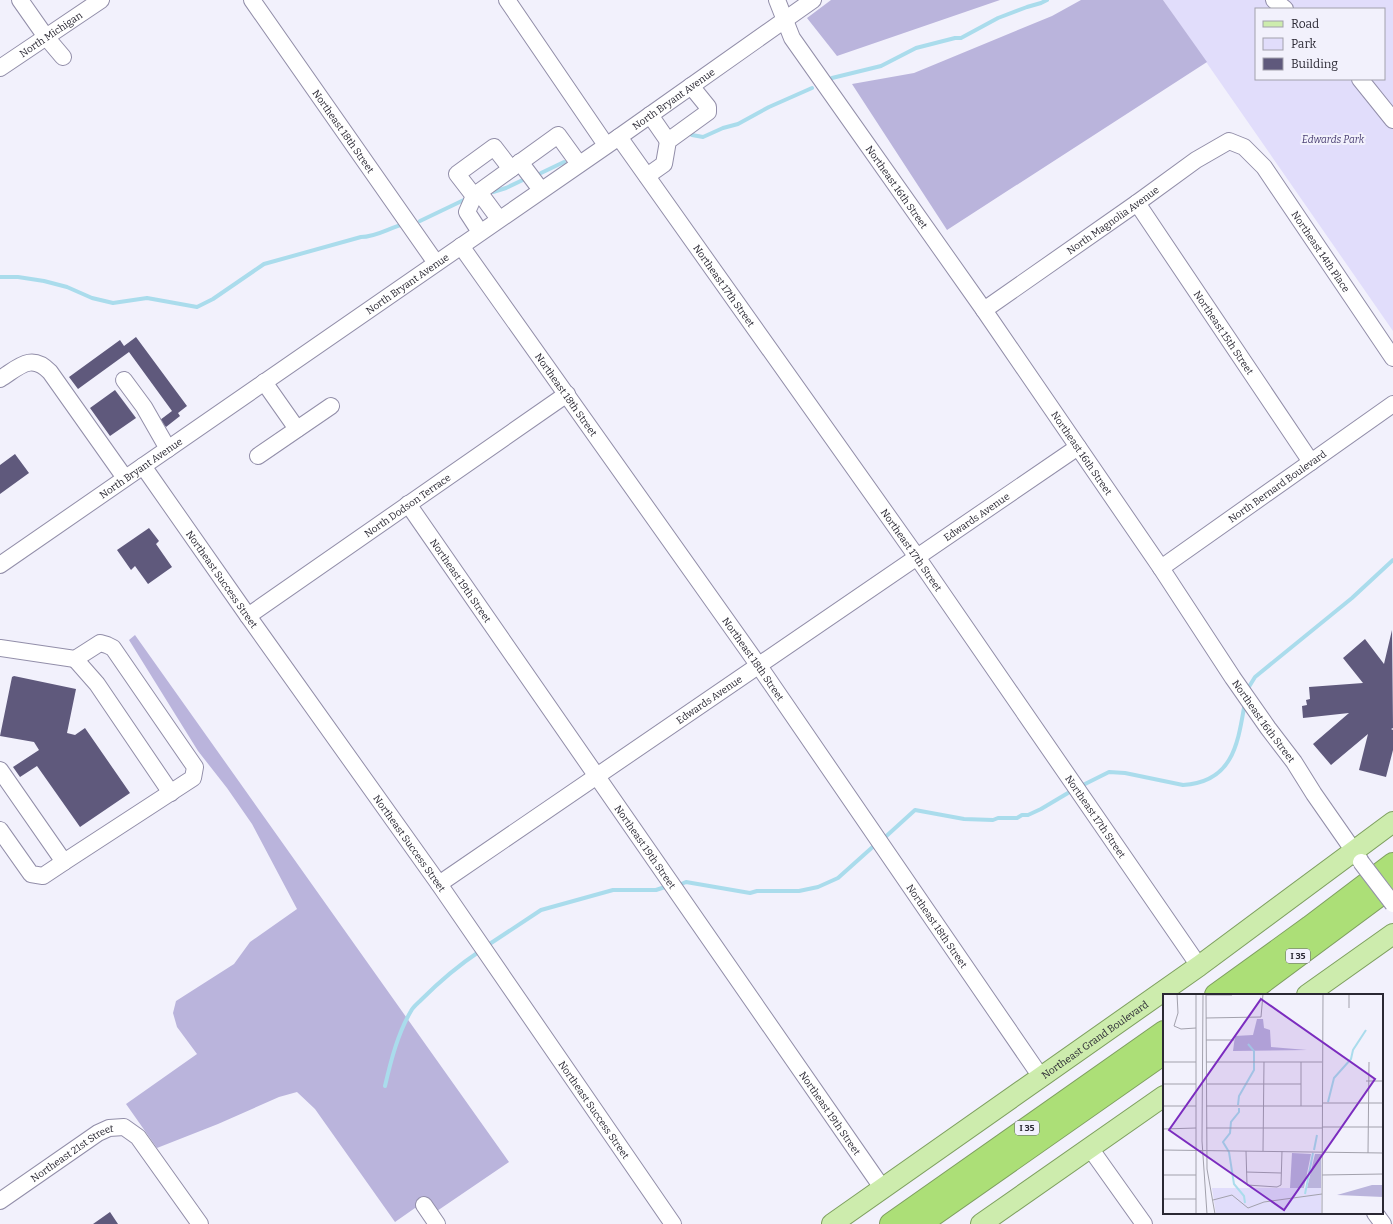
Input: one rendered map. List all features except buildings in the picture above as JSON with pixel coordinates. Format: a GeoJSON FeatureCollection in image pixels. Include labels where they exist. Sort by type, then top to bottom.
{"type":"FeatureCollection","features":[{"type":"Feature","properties":{"kind":"highway","name":"I 35"},"geometry":{"type":"LineString","coordinates":[[1217,994],[1310,927],[1393,864]]}},
{"type":"Feature","properties":{"kind":"highway","name":"I 35"},"geometry":{"type":"LineString","coordinates":[[1246,994],[1393,885]]}},
{"type":"Feature","properties":{"kind":"highway","name":"I 35"},"geometry":{"type":"LineString","coordinates":[[891,1224],[1163,1033]]}},
{"type":"Feature","properties":{"kind":"highway","name":"I 35"},"geometry":{"type":"LineString","coordinates":[[920,1224],[1163,1053]]}},
{"type":"Feature","properties":{"kind":"main road","name":"Northeast Grand Boulevard"},"geometry":{"type":"LineString","coordinates":[[832,1224],[1358,856],[1393,822]]}},
{"type":"Feature","properties":{"kind":"main road"},"geometry":{"type":"LineString","coordinates":[[1308,994],[1393,934]]}},
{"type":"Feature","properties":{"kind":"main road"},"geometry":{"type":"LineString","coordinates":[[982,1224],[1163,1097]]}},
{"type":"Feature","properties":{"kind":"street"},"geometry":{"type":"LineString","coordinates":[[20,0],[46,38],[63,57]]}},
{"type":"Feature","properties":{"kind":"street","name":"North Michigan"},"geometry":{"type":"LineString","coordinates":[[0,68],[101,0]]}},
{"type":"Feature","properties":{"kind":"street","name":"Northeast 18th Street"},"geometry":{"type":"LineString","coordinates":[[252,0],[436,263]]}},
{"type":"Feature","properties":{"kind":"street","name":"Northeast 17th Street"},"geometry":{"type":"LineString","coordinates":[[507,0],[613,141],[647,176],[917,557],[1199,966]]}},
{"type":"Feature","properties":{"kind":"street","name":"Northeast 16th Street"},"geometry":{"type":"LineString","coordinates":[[777,0],[792,38],[984,310],[1161,568],[1233,678],[1294,762],[1314,794],[1393,904]]}},
{"type":"Feature","properties":{"kind":"street","name":"North Bryant Avenue"},"geometry":{"type":"LineString","coordinates":[[0,565],[613,141],[813,0]]}},
{"type":"Feature","properties":{"kind":"street"},"geometry":{"type":"LineString","coordinates":[[1274,0],[1284,8]]}},
{"type":"Feature","properties":{"kind":"street"},"geometry":{"type":"LineString","coordinates":[[1361,80],[1393,120]]}},
{"type":"Feature","properties":{"kind":"street"},"geometry":{"type":"LineString","coordinates":[[647,176],[664,164],[668,141],[708,112],[708,107],[691,86]]}},
{"type":"Feature","properties":{"kind":"street"},"geometry":{"type":"LineString","coordinates":[[650,115],[668,141]]}},
{"type":"Feature","properties":{"kind":"street"},"geometry":{"type":"LineString","coordinates":[[480,232],[467,212],[476,194],[558,135],[579,164]]}},
{"type":"Feature","properties":{"kind":"street","name":"North Magnolia Avenue"},"geometry":{"type":"LineString","coordinates":[[984,310],[1137,204],[1196,160],[1229,140],[1244,146]]}},
{"type":"Feature","properties":{"kind":"street","name":"Northeast 14th Place"},"geometry":{"type":"LineString","coordinates":[[1244,146],[1264,167],[1393,358]]}},
{"type":"Feature","properties":{"kind":"street"},"geometry":{"type":"LineString","coordinates":[[499,219],[457,174],[494,147],[541,190]]}},
{"type":"Feature","properties":{"kind":"street","name":"Northeast 15th Street"},"geometry":{"type":"LineString","coordinates":[[1137,204],[1311,462]]}},
{"type":"Feature","properties":{"kind":"street","name":"Northeast 18th Street"},"geometry":{"type":"LineString","coordinates":[[461,246],[758,666],[1041,1077]]}},
{"type":"Feature","properties":{"kind":"street"},"geometry":{"type":"LineString","coordinates":[[0,379],[27,362],[36,362],[44,366],[50,372],[125,478]]}},
{"type":"Feature","properties":{"kind":"street"},"geometry":{"type":"LineString","coordinates":[[124,380],[144,407],[168,449]]}},
{"type":"Feature","properties":{"kind":"street"},"geometry":{"type":"LineString","coordinates":[[264,382],[297,429]]}},
{"type":"Feature","properties":{"kind":"street","name":"North Dodson Terrace"},"geometry":{"type":"LineString","coordinates":[[248,616],[567,394]]}},
{"type":"Feature","properties":{"kind":"street","name":"North Bernard Boulevard"},"geometry":{"type":"LineString","coordinates":[[1161,568],[1393,404]]}},
{"type":"Feature","properties":{"kind":"street"},"geometry":{"type":"LineString","coordinates":[[258,456],[331,406]]}},
{"type":"Feature","properties":{"kind":"street","name":"Edwards Avenue"},"geometry":{"type":"LineString","coordinates":[[439,884],[1078,447]]}},
{"type":"Feature","properties":{"kind":"street","name":"Northeast Success Street"},"geometry":{"type":"LineString","coordinates":[[143,466],[439,884],[673,1224]]}},
{"type":"Feature","properties":{"kind":"street","name":"Northeast 19th Street"},"geometry":{"type":"LineString","coordinates":[[408,504],[883,1189]]}},
{"type":"Feature","properties":{"kind":"street"},"geometry":{"type":"LineString","coordinates":[[0,830],[31,874],[43,876],[193,778],[195,767],[113,648],[107,644],[100,643],[75,659]]}},
{"type":"Feature","properties":{"kind":"street"},"geometry":{"type":"LineString","coordinates":[[0,648],[75,659],[97,684],[171,793]]}},
{"type":"Feature","properties":{"kind":"street"},"geometry":{"type":"LineString","coordinates":[[0,770],[64,862]]}},
{"type":"Feature","properties":{"kind":"street","name":"Northeast 21st Street"},"geometry":{"type":"LineString","coordinates":[[0,1201],[98,1133],[109,1128],[124,1127],[138,1137],[200,1224]]}},
{"type":"Feature","properties":{"kind":"street"},"geometry":{"type":"LineString","coordinates":[[1090,1148],[1144,1224]]}},
{"type":"Feature","properties":{"kind":"street"},"geometry":{"type":"LineString","coordinates":[[424,1205],[437,1224]]}},
{"type":"Feature","properties":{"kind":"street"},"geometry":{"type":"LineString","coordinates":[[1376,1214],[1383,1224]]}},
{"type":"Feature","properties":{"kind":"green space","name":"Edwards Park"},"geometry":{"type":"Polygon","coordinates":[[[1163,0],[1393,0],[1393,331],[1163,0]]]}},
{"type":"Feature","properties":{"kind":"shaded area"},"geometry":{"type":"Polygon","coordinates":[[[831,0],[1000,0],[837,56],[807,18],[831,0]]]}},
{"type":"Feature","properties":{"kind":"shaded area"},"geometry":{"type":"Polygon","coordinates":[[[1081,0],[1163,0],[1207,62],[947,230],[852,84],[914,73],[1052,16],[1081,0]]]}},
{"type":"Feature","properties":{"kind":"shaded area"},"geometry":{"type":"Polygon","coordinates":[[[135,635],[509,1162],[437,1211],[415,1208],[395,1222],[315,1109],[297,1092],[279,1097],[218,1124],[157,1148],[126,1104],[197,1054],[177,1027],[173,1013],[176,1001],[234,964],[250,942],[297,909],[252,824],[227,788],[198,751],[129,640],[135,635]]]}},
{"type":"Feature","properties":{"kind":"waterway"},"geometry":{"type":"LineString","coordinates":[[832,78],[881,66],[916,48],[955,38],[961,38],[998,18],[1047,0]]}},
{"type":"Feature","properties":{"kind":"waterway"},"geometry":{"type":"LineString","coordinates":[[692,135],[703,137],[723,128],[738,124],[769,107],[812,88]]}},
{"type":"Feature","properties":{"kind":"waterway"},"geometry":{"type":"LineString","coordinates":[[541,173],[564,162]]}},
{"type":"Feature","properties":{"kind":"waterway"},"geometry":{"type":"LineString","coordinates":[[493,192],[506,188],[527,178]]}},
{"type":"Feature","properties":{"kind":"waterway"},"geometry":{"type":"LineString","coordinates":[[420,221],[468,198]]}},
{"type":"Feature","properties":{"kind":"waterway"},"geometry":{"type":"LineString","coordinates":[[0,277],[18,277],[44,281],[67,287],[92,298],[113,303],[147,298],[197,307],[213,299],[264,264],[361,237],[378,234],[405,224]]}},
{"type":"Feature","properties":{"kind":"waterway"},"geometry":{"type":"LineString","coordinates":[[1247,690],[1255,677],[1352,598],[1393,560]]}},
{"type":"Feature","properties":{"kind":"waterway"},"geometry":{"type":"LineString","coordinates":[[1079,787],[1109,772],[1125,773],[1183,785],[1200,782],[1213,776],[1223,768],[1236,745],[1245,702]]}},
{"type":"Feature","properties":{"kind":"waterway"},"geometry":{"type":"LineString","coordinates":[[882,840],[915,810],[964,819],[993,820],[998,818],[1017,818],[1041,809],[1073,790]]}},
{"type":"Feature","properties":{"kind":"waterway"},"geometry":{"type":"LineString","coordinates":[[676,885],[686,882],[750,893],[757,891],[799,891],[818,887],[838,878],[876,844]]}},
{"type":"Feature","properties":{"kind":"waterway"},"geometry":{"type":"LineString","coordinates":[[485,947],[541,910],[613,890],[656,890],[668,886]]}},
{"type":"Feature","properties":{"kind":"waterway"},"geometry":{"type":"LineString","coordinates":[[385,1086],[392,1057],[406,1019],[412,1010],[442,980],[480,951]]}}]}
